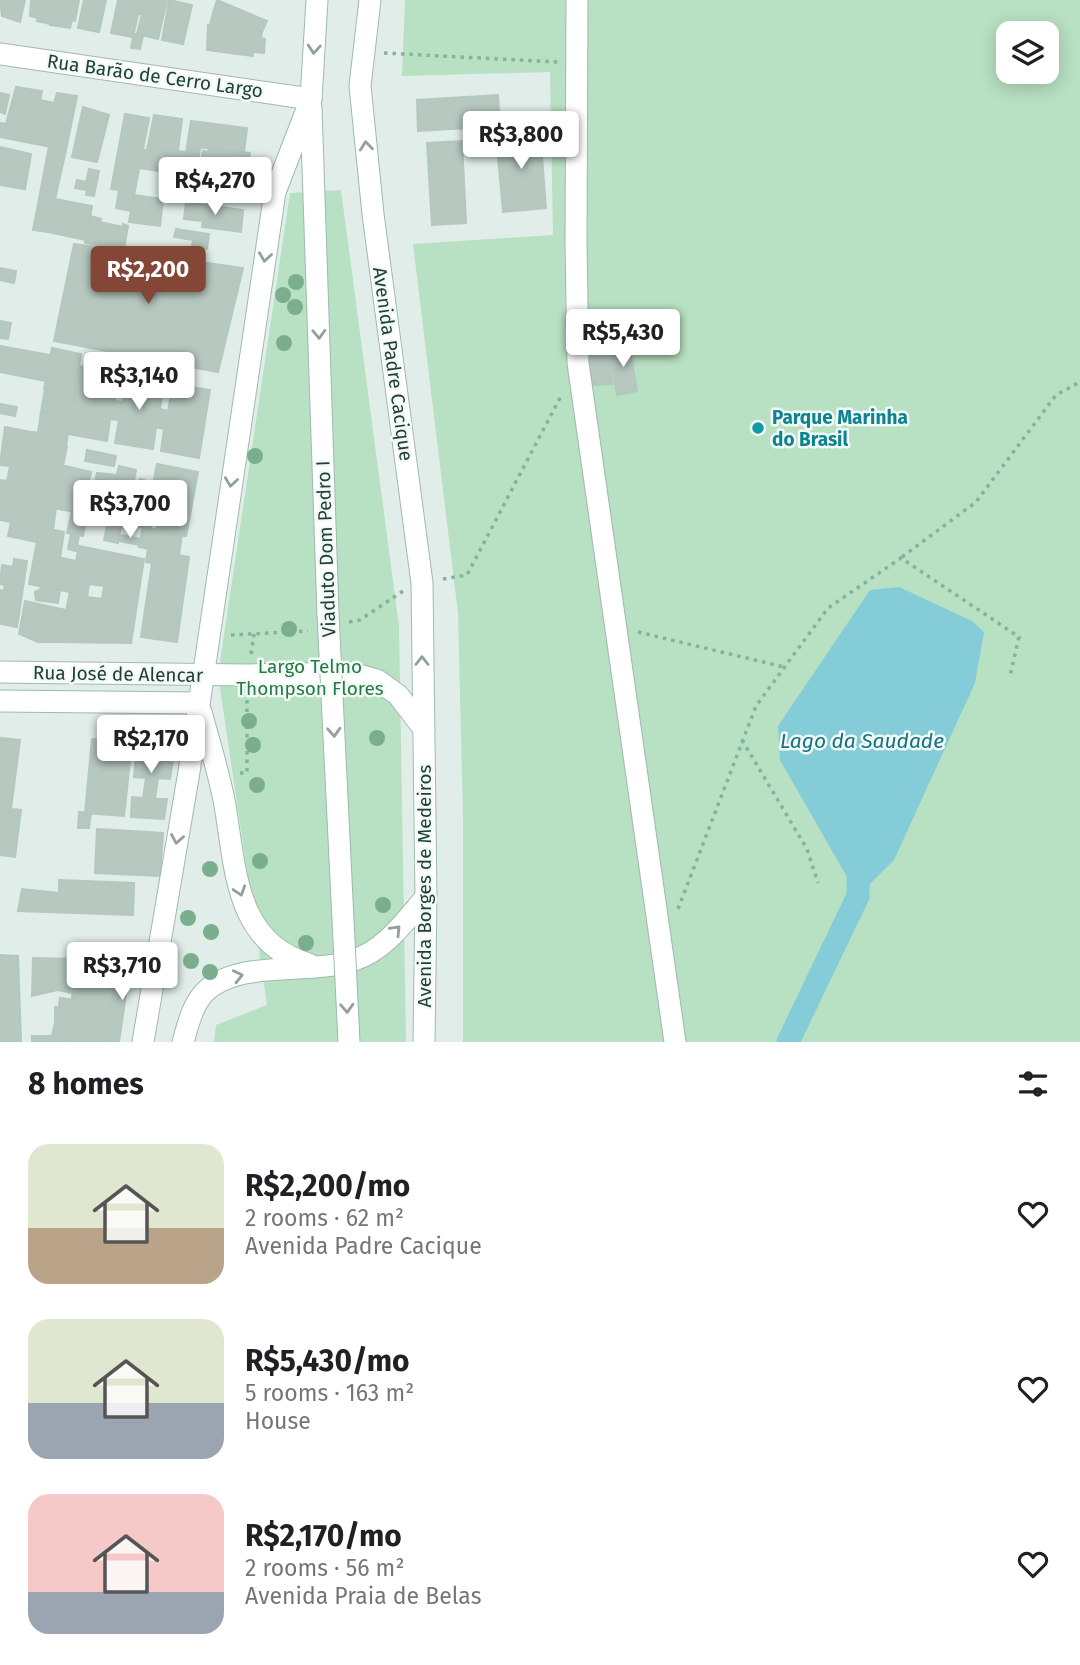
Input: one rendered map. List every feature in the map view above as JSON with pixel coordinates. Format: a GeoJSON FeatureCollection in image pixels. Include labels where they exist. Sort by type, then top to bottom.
{"type":"FeatureCollection","features":[{"type":"Feature","properties":{"kind":"main road"},"geometry":{"type":"LineString","coordinates":[[143,1042],[199,703],[275,192],[311,99],[317,0]]}},
{"type":"Feature","properties":{"kind":"main road","name":"Avenida Padre Cacique"},"geometry":{"type":"LineString","coordinates":[[370,0],[360,86],[372,202],[422,583],[424,729]]}},
{"type":"Feature","properties":{"kind":"main road"},"geometry":{"type":"LineString","coordinates":[[577,0],[578,363],[676,1042]]}},
{"type":"Feature","properties":{"kind":"main road","name":"Rua Barão de Cerro Largo"},"geometry":{"type":"LineString","coordinates":[[0,54],[311,99]]}},
{"type":"Feature","properties":{"kind":"main road","name":"Viaduto Dom Pedro I"},"geometry":{"type":"LineString","coordinates":[[311,99],[328,614],[349,1042]]}},
{"type":"Feature","properties":{"kind":"main road","name":"Rua José de Alencar"},"geometry":{"type":"LineString","coordinates":[[0,672],[247,676],[352,673],[377,680],[398,695],[424,729]]}},
{"type":"Feature","properties":{"kind":"main road","name":"Rua José de Alencar"},"geometry":{"type":"LineString","coordinates":[[0,701],[199,703],[219,775],[237,885],[249,916],[265,940],[289,958],[315,966]]}},
{"type":"Feature","properties":{"kind":"main road","name":"Avenida Borges de Medeiros"},"geometry":{"type":"LineString","coordinates":[[424,729],[424,1042]]}},
{"type":"Feature","properties":{"kind":"main road"},"geometry":{"type":"LineString","coordinates":[[183,1042],[191,1015],[203,994],[219,981],[242,974],[338,965],[356,960],[377,948],[426,897]]}},
{"type":"Feature","properties":{"kind":"path"},"geometry":{"type":"LineString","coordinates":[[364,52],[577,63]]}},
{"type":"Feature","properties":{"kind":"path"},"geometry":{"type":"LineString","coordinates":[[422,583],[467,575],[578,363]]}},
{"type":"Feature","properties":{"kind":"path"},"geometry":{"type":"LineString","coordinates":[[676,914],[756,706],[828,608],[976,502],[1056,396],[1080,382]]}},
{"type":"Feature","properties":{"kind":"path"},"geometry":{"type":"LineString","coordinates":[[901,558],[1019,637],[1010,676]]}},
{"type":"Feature","properties":{"kind":"path"},"geometry":{"type":"LineString","coordinates":[[615,626],[785,667]]}},
{"type":"Feature","properties":{"kind":"path"},"geometry":{"type":"LineString","coordinates":[[219,775],[247,773],[247,676],[254,634]]}},
{"type":"Feature","properties":{"kind":"path"},"geometry":{"type":"LineString","coordinates":[[742,740],[807,849],[818,883]]}},
{"type":"Feature","properties":{"kind":"green space","name":"Parque Marinha do Brasil"},"geometry":{"type":"Polygon","coordinates":[[[405,0],[1080,0],[1080,1042],[463,1042],[463,816],[458,613],[413,244],[553,235],[550,72],[402,76],[405,0]]]}},
{"type":"Feature","properties":{"kind":"green space","name":"Largo Telmo Thompson Flores"},"geometry":{"type":"Polygon","coordinates":[[[341,190],[399,626],[406,1042],[214,1042],[216,1025],[267,1005],[218,675],[290,193],[341,190]]]}},
{"type":"Feature","properties":{"kind":"water","name":"Lago da Saudade"},"geometry":{"type":"Polygon","coordinates":[[[899,587],[972,621],[984,632],[975,683],[894,860],[858,896],[780,760],[778,726],[870,590],[899,587]]]}},
{"type":"Feature","properties":{"kind":"building"},"geometry":{"type":"Polygon","coordinates":[[[0,0],[25,0],[20,22],[2,16],[0,0]]]}},
{"type":"Feature","properties":{"kind":"building"},"geometry":{"type":"Polygon","coordinates":[[[31,0],[55,1],[50,24],[30,16],[31,0]]]}},
{"type":"Feature","properties":{"kind":"building"},"geometry":{"type":"Polygon","coordinates":[[[55,0],[79,0],[75,21],[72,20],[70,28],[50,25],[55,0]]]}},
{"type":"Feature","properties":{"kind":"building"},"geometry":{"type":"Polygon","coordinates":[[[84,0],[106,0],[99,32],[78,28],[84,0]]]}},
{"type":"Feature","properties":{"kind":"building"},"geometry":{"type":"Polygon","coordinates":[[[118,0],[141,0],[133,37],[111,33],[118,0]]]}},
{"type":"Feature","properties":{"kind":"building"},"geometry":{"type":"Polygon","coordinates":[[[141,0],[167,0],[158,39],[137,34],[142,14],[138,14],[141,0]]]}},
{"type":"Feature","properties":{"kind":"building"},"geometry":{"type":"Polygon","coordinates":[[[169,0],[192,5],[183,44],[162,40],[169,0]]]}},
{"type":"Feature","properties":{"kind":"building"},"geometry":{"type":"Polygon","coordinates":[[[217,0],[267,21],[262,32],[214,10],[217,0]]]}},
{"type":"Feature","properties":{"kind":"building"},"geometry":{"type":"Polygon","coordinates":[[[214,10],[262,32],[261,38],[265,39],[264,53],[253,52],[253,56],[207,50],[208,25],[214,10]]]}},
{"type":"Feature","properties":{"kind":"building"},"geometry":{"type":"Polygon","coordinates":[[[214,10],[223,14],[221,27],[210,25],[214,10]]]}},
{"type":"Feature","properties":{"kind":"building"},"geometry":{"type":"Polygon","coordinates":[[[134,34],[143,36],[140,49],[131,48],[134,34]]]}},
{"type":"Feature","properties":{"kind":"building"},"geometry":{"type":"Polygon","coordinates":[[[16,87],[42,91],[31,143],[0,137],[0,123],[6,124],[16,87]]]}},
{"type":"Feature","properties":{"kind":"building"},"geometry":{"type":"Polygon","coordinates":[[[0,93],[9,95],[5,114],[0,112],[0,93]]]}},
{"type":"Feature","properties":{"kind":"building"},"geometry":{"type":"Polygon","coordinates":[[[57,93],[77,96],[66,150],[31,143],[40,100],[54,103],[57,93]]]}},
{"type":"Feature","properties":{"kind":"building"},"geometry":{"type":"Polygon","coordinates":[[[498,95],[500,126],[418,131],[417,100],[498,95]]]}},
{"type":"Feature","properties":{"kind":"building"},"geometry":{"type":"Polygon","coordinates":[[[83,107],[109,115],[97,162],[72,157],[83,107]]]}},
{"type":"Feature","properties":{"kind":"building"},"geometry":{"type":"Polygon","coordinates":[[[125,114],[149,118],[131,211],[116,208],[119,190],[111,189],[125,114]]]}},
{"type":"Feature","properties":{"kind":"building"},"geometry":{"type":"Polygon","coordinates":[[[154,115],[182,119],[178,151],[186,152],[183,175],[139,168],[143,150],[147,150],[154,115]]]}},
{"type":"Feature","properties":{"kind":"building"},"geometry":{"type":"Polygon","coordinates":[[[191,121],[247,128],[244,153],[187,146],[191,121]]]}},
{"type":"Feature","properties":{"kind":"building"},"geometry":{"type":"Polygon","coordinates":[[[540,131],[546,208],[503,212],[496,135],[540,131]]]}},
{"type":"Feature","properties":{"kind":"building"},"geometry":{"type":"Polygon","coordinates":[[[462,141],[466,223],[432,225],[427,143],[462,141]]]}},
{"type":"Feature","properties":{"kind":"building"},"geometry":{"type":"Polygon","coordinates":[[[49,146],[66,150],[53,208],[38,204],[49,146]]]}},
{"type":"Feature","properties":{"kind":"building"},"geometry":{"type":"Polygon","coordinates":[[[187,146],[200,148],[196,177],[183,175],[187,146]]]}},
{"type":"Feature","properties":{"kind":"building"},"geometry":{"type":"Polygon","coordinates":[[[0,147],[31,154],[25,189],[0,185],[0,147]]]}},
{"type":"Feature","properties":{"kind":"building"},"geometry":{"type":"Polygon","coordinates":[[[209,149],[250,153],[247,175],[206,169],[207,157],[202,156],[203,151],[208,152],[209,149]]]}},
{"type":"Feature","properties":{"kind":"building"},"geometry":{"type":"Polygon","coordinates":[[[89,169],[99,171],[94,196],[86,195],[87,190],[75,188],[77,180],[86,182],[89,169]]]}},
{"type":"Feature","properties":{"kind":"building"},"geometry":{"type":"Polygon","coordinates":[[[134,195],[163,199],[160,226],[129,222],[134,195]]]}},
{"type":"Feature","properties":{"kind":"building"},"geometry":{"type":"Polygon","coordinates":[[[55,199],[92,206],[86,240],[48,232],[55,199]]]}},
{"type":"Feature","properties":{"kind":"building"},"geometry":{"type":"Polygon","coordinates":[[[186,202],[243,210],[241,232],[202,227],[203,221],[184,219],[186,202]]]}},
{"type":"Feature","properties":{"kind":"building"},"geometry":{"type":"Polygon","coordinates":[[[38,204],[53,208],[48,232],[33,230],[38,204]]]}},
{"type":"Feature","properties":{"kind":"building"},"geometry":{"type":"Polygon","coordinates":[[[90,216],[101,219],[100,222],[128,226],[124,249],[85,243],[90,216]]]}},
{"type":"Feature","properties":{"kind":"building"},"geometry":{"type":"Polygon","coordinates":[[[176,229],[209,234],[207,249],[192,247],[193,240],[174,237],[176,229]]]}},
{"type":"Feature","properties":{"kind":"building"},"geometry":{"type":"Polygon","coordinates":[[[74,244],[243,268],[218,372],[54,341],[74,244]]]}},
{"type":"Feature","properties":{"kind":"building"},"geometry":{"type":"Polygon","coordinates":[[[0,268],[16,271],[14,283],[0,280],[0,268]]]}},
{"type":"Feature","properties":{"kind":"building"},"geometry":{"type":"Polygon","coordinates":[[[0,321],[11,323],[8,339],[0,338],[0,321]]]}},
{"type":"Feature","properties":{"kind":"building"},"geometry":{"type":"Polygon","coordinates":[[[629,344],[637,391],[617,395],[609,347],[629,344]]]}},
{"type":"Feature","properties":{"kind":"building"},"geometry":{"type":"Polygon","coordinates":[[[0,346],[50,355],[46,381],[0,372],[0,346]]]}},
{"type":"Feature","properties":{"kind":"building"},"geometry":{"type":"Polygon","coordinates":[[[52,348],[66,351],[59,392],[44,389],[52,348]]]}},
{"type":"Feature","properties":{"kind":"building"},"geometry":{"type":"Polygon","coordinates":[[[609,350],[612,384],[589,385],[587,352],[609,350]]]}},
{"type":"Feature","properties":{"kind":"building"},"geometry":{"type":"Polygon","coordinates":[[[66,351],[81,354],[66,446],[51,443],[66,351]]]}},
{"type":"Feature","properties":{"kind":"building"},"geometry":{"type":"Polygon","coordinates":[[[79,366],[120,373],[115,401],[123,402],[127,375],[164,381],[160,409],[168,411],[173,384],[210,390],[199,458],[161,451],[164,429],[156,427],[153,449],[115,443],[119,420],[110,419],[107,441],[68,434],[79,366]]]}},
{"type":"Feature","properties":{"kind":"building"},"geometry":{"type":"Polygon","coordinates":[[[45,389],[59,392],[55,414],[41,412],[45,389]]]}},
{"type":"Feature","properties":{"kind":"building"},"geometry":{"type":"Polygon","coordinates":[[[0,404],[17,407],[15,416],[0,413],[0,404]]]}},
{"type":"Feature","properties":{"kind":"building"},"geometry":{"type":"Polygon","coordinates":[[[41,412],[55,414],[52,436],[38,433],[41,412]]]}},
{"type":"Feature","properties":{"kind":"building"},"geometry":{"type":"Polygon","coordinates":[[[5,427],[52,436],[37,527],[0,520],[0,480],[7,481],[10,466],[0,465],[5,427]]]}},
{"type":"Feature","properties":{"kind":"building"},"geometry":{"type":"Polygon","coordinates":[[[34,432],[52,436],[37,527],[17,523],[34,432]]]}},
{"type":"Feature","properties":{"kind":"building"},"geometry":{"type":"Polygon","coordinates":[[[51,443],[67,446],[63,466],[91,472],[87,488],[94,489],[97,473],[117,475],[119,466],[136,470],[134,481],[139,482],[140,479],[153,484],[157,464],[198,472],[186,536],[157,530],[161,510],[154,508],[151,527],[130,526],[131,522],[122,520],[118,543],[104,540],[108,521],[89,515],[93,495],[86,494],[82,513],[87,514],[83,536],[67,533],[72,511],[56,508],[53,530],[37,527],[51,443]]]}},
{"type":"Feature","properties":{"kind":"building"},"geometry":{"type":"Polygon","coordinates":[[[87,450],[116,456],[114,466],[85,461],[87,450]]]}},
{"type":"Feature","properties":{"kind":"building"},"geometry":{"type":"Polygon","coordinates":[[[60,465],[91,472],[87,488],[94,489],[97,473],[117,475],[116,478],[126,477],[139,482],[140,479],[159,485],[155,503],[162,504],[166,486],[194,491],[186,536],[157,530],[161,510],[154,508],[151,527],[130,526],[131,522],[122,520],[122,524],[117,523],[117,519],[108,517],[108,521],[89,515],[93,495],[86,494],[82,513],[52,508],[60,465]]]}},
{"type":"Feature","properties":{"kind":"building"},"geometry":{"type":"Polygon","coordinates":[[[11,522],[40,527],[37,542],[8,536],[11,522]]]}},
{"type":"Feature","properties":{"kind":"building"},"geometry":{"type":"Polygon","coordinates":[[[40,527],[64,532],[60,558],[35,552],[40,527]]]}},
{"type":"Feature","properties":{"kind":"building"},"geometry":{"type":"Polygon","coordinates":[[[143,527],[182,535],[179,555],[139,547],[143,527]]]}},
{"type":"Feature","properties":{"kind":"building"},"geometry":{"type":"Polygon","coordinates":[[[71,534],[79,535],[76,551],[68,549],[71,534]]]}},
{"type":"Feature","properties":{"kind":"building"},"geometry":{"type":"Polygon","coordinates":[[[120,535],[141,539],[140,545],[119,541],[120,535]]]}},
{"type":"Feature","properties":{"kind":"building"},"geometry":{"type":"Polygon","coordinates":[[[79,546],[144,559],[131,643],[60,642],[79,546]],[[89,584],[87,597],[102,599],[105,586],[89,584]]]}},
{"type":"Feature","properties":{"kind":"building"},"geometry":{"type":"Polygon","coordinates":[[[148,549],[189,557],[177,642],[141,637],[152,563],[146,562],[148,549]]]}},
{"type":"Feature","properties":{"kind":"building"},"geometry":{"type":"Polygon","coordinates":[[[35,552],[76,561],[70,592],[29,584],[35,552]]]}},
{"type":"Feature","properties":{"kind":"building"},"geometry":{"type":"Polygon","coordinates":[[[14,559],[27,561],[17,627],[1,624],[0,620],[0,590],[4,591],[5,585],[0,584],[2,565],[13,567],[14,559]]]}},
{"type":"Feature","properties":{"kind":"building"},"geometry":{"type":"Polygon","coordinates":[[[105,582],[123,585],[119,607],[101,604],[105,582]]]}},
{"type":"Feature","properties":{"kind":"building"},"geometry":{"type":"Polygon","coordinates":[[[41,586],[60,590],[58,603],[36,600],[35,592],[40,590],[41,586]]]}},
{"type":"Feature","properties":{"kind":"building"},"geometry":{"type":"Polygon","coordinates":[[[25,601],[66,610],[60,642],[38,642],[19,634],[25,601]]]}},
{"type":"Feature","properties":{"kind":"building"},"geometry":{"type":"Polygon","coordinates":[[[138,733],[156,734],[174,753],[170,779],[158,778],[155,799],[167,799],[164,819],[131,817],[132,797],[143,798],[146,778],[134,777],[138,733]]]}},
{"type":"Feature","properties":{"kind":"building"},"geometry":{"type":"Polygon","coordinates":[[[0,738],[20,740],[11,809],[21,810],[15,857],[0,855],[0,738]]]}},
{"type":"Feature","properties":{"kind":"building"},"geometry":{"type":"Polygon","coordinates":[[[92,739],[132,742],[124,816],[85,813],[92,739]]]}},
{"type":"Feature","properties":{"kind":"building"},"geometry":{"type":"Polygon","coordinates":[[[79,812],[91,813],[89,828],[78,828],[79,812]]]}},
{"type":"Feature","properties":{"kind":"building"},"geometry":{"type":"Polygon","coordinates":[[[97,829],[163,833],[160,876],[95,873],[97,829]]]}},
{"type":"Feature","properties":{"kind":"building"},"geometry":{"type":"Polygon","coordinates":[[[59,880],[134,883],[133,915],[18,911],[22,889],[59,893],[59,880]]]}},
{"type":"Feature","properties":{"kind":"building"},"geometry":{"type":"Polygon","coordinates":[[[0,955],[18,956],[21,1042],[0,1042],[0,955]]]}},
{"type":"Feature","properties":{"kind":"building"},"geometry":{"type":"Polygon","coordinates":[[[33,958],[125,960],[112,1042],[32,1042],[32,1036],[52,1036],[57,1014],[55,1007],[59,1008],[60,998],[72,1000],[73,993],[57,990],[32,996],[33,958]]]}},
{"type":"Feature","properties":{"kind":"building"},"geometry":{"type":"Polygon","coordinates":[[[125,960],[131,960],[119,1042],[112,1042],[125,960]]]}},
{"type":"Feature","properties":{"kind":"building"},"geometry":{"type":"Polygon","coordinates":[[[80,980],[115,986],[106,1042],[70,1042],[66,1039],[67,1030],[55,1028],[55,1007],[59,1008],[60,998],[72,1000],[73,991],[78,992],[80,980]]]}},
{"type":"Feature","properties":{"kind":"waterway"},"geometry":{"type":"LineString","coordinates":[[788,1042],[858,896],[858,867]]}},
{"type":"Feature","properties":{"kind":"place","name":"Parque Marinha do Brasil"},"geometry":{"type":"Point","coordinates":[758,428]}}]}
